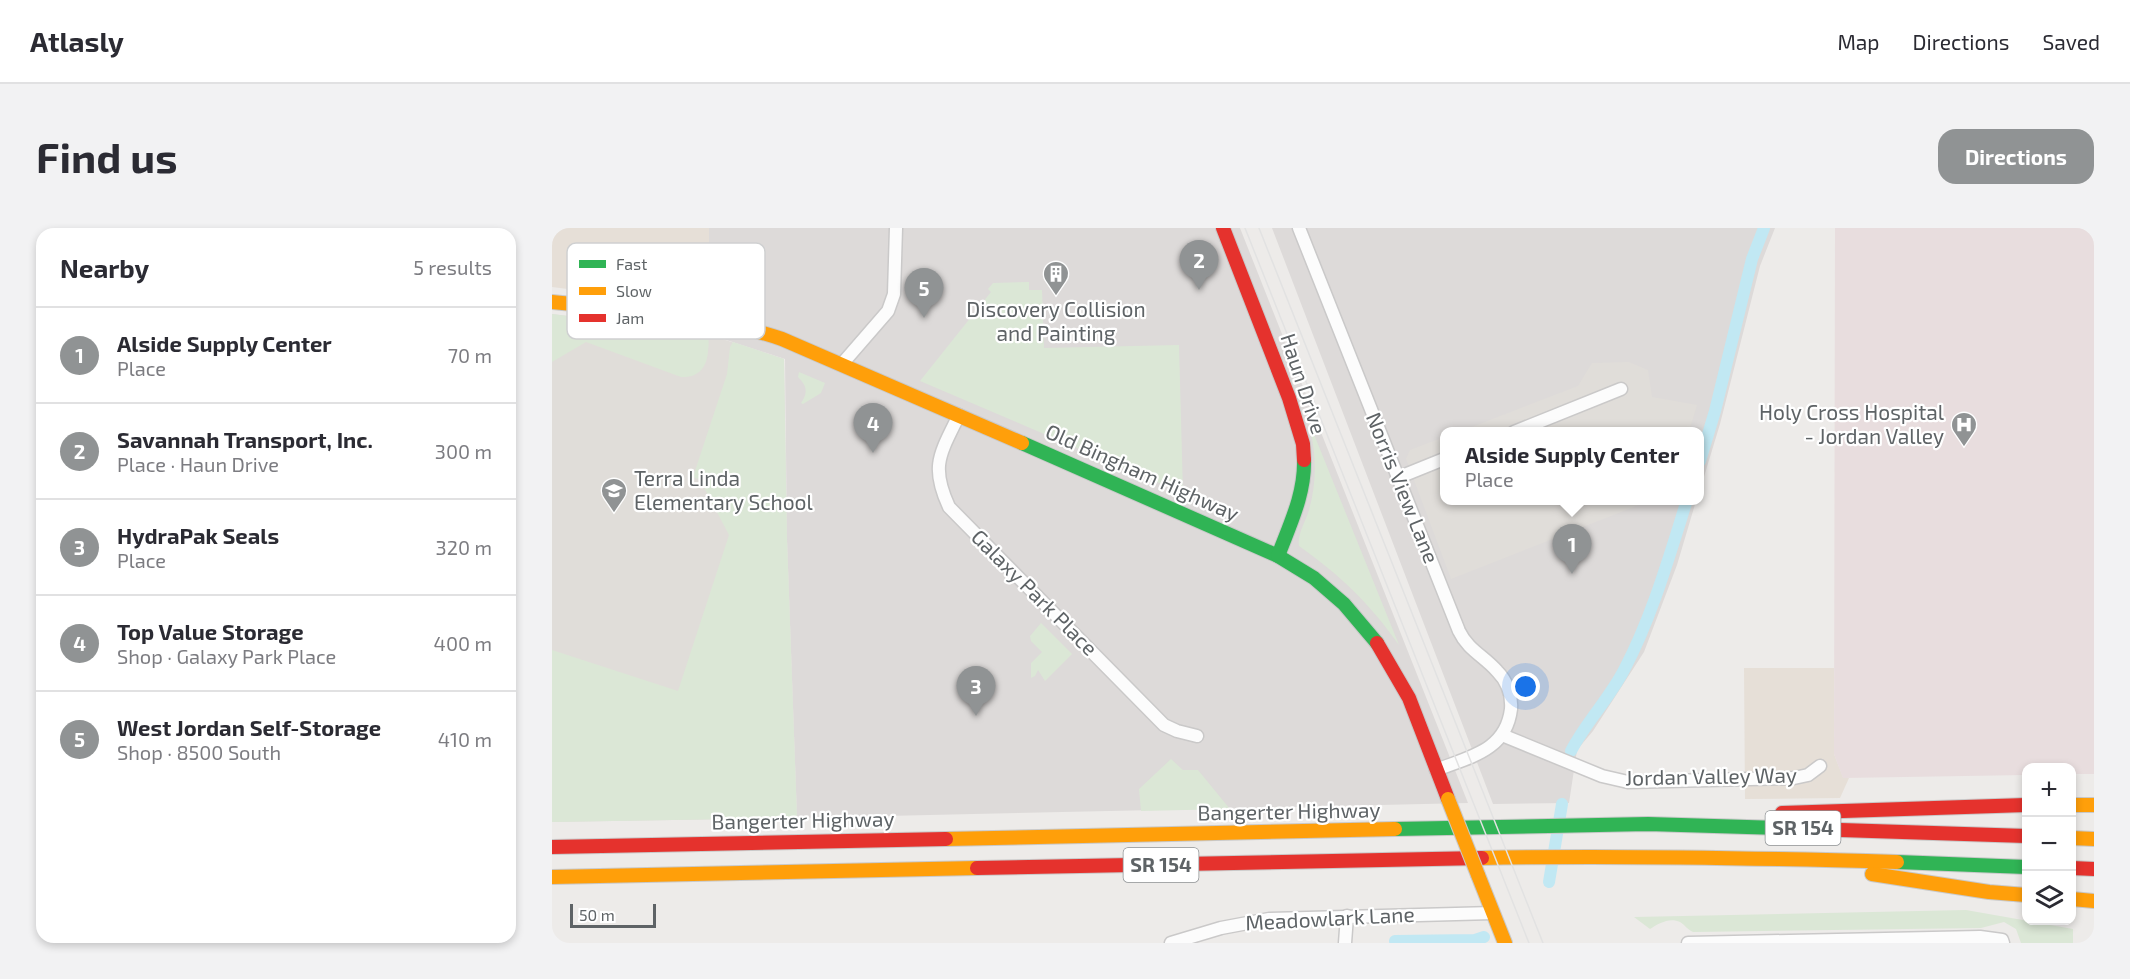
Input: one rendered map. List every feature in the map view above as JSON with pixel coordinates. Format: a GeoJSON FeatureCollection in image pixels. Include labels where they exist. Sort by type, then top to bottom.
{"type":"FeatureCollection","features":[{"type":"Feature","properties":{"kind":"main road","name":"Haun Drive"},"geometry":{"type":"LineString","coordinates":[[1223,228],[1289,398],[1303,444],[1304,474],[1300,498],[1278,556]]}},
{"type":"Feature","properties":{"kind":"main road","name":"Old Bingham Highway"},"geometry":{"type":"LineString","coordinates":[[552,302],[567,304]]}},
{"type":"Feature","properties":{"kind":"main road","name":"Old Bingham Highway"},"geometry":{"type":"LineString","coordinates":[[765,334],[842,364],[1278,556],[1314,578],[1344,604],[1379,646],[1409,698],[1505,943]]}},
{"type":"Feature","properties":{"kind":"main road"},"geometry":{"type":"LineString","coordinates":[[1678,825],[1706,816],[2022,805]]}},
{"type":"Feature","properties":{"kind":"main road"},"geometry":{"type":"LineString","coordinates":[[2076,805],[2094,806]]}},
{"type":"Feature","properties":{"kind":"main road","name":"Bangerter Highway"},"geometry":{"type":"LineString","coordinates":[[552,848],[1648,824],[2022,836]]}},
{"type":"Feature","properties":{"kind":"main road"},"geometry":{"type":"LineString","coordinates":[[2076,838],[2094,839]]}},
{"type":"Feature","properties":{"kind":"main road","name":"SR 154"},"geometry":{"type":"LineString","coordinates":[[552,877],[1582,856],[1770,858],[2022,867]]}},
{"type":"Feature","properties":{"kind":"main road"},"geometry":{"type":"LineString","coordinates":[[1770,858],[1989,892],[2022,895]]}},
{"type":"Feature","properties":{"kind":"main road"},"geometry":{"type":"LineString","coordinates":[[2076,868],[2094,869]]}},
{"type":"Feature","properties":{"kind":"main road"},"geometry":{"type":"LineString","coordinates":[[2076,899],[2094,901]]}},
{"type":"Feature","properties":{"kind":"street"},"geometry":{"type":"LineString","coordinates":[[842,364],[888,311],[894,294],[896,228]]}},
{"type":"Feature","properties":{"kind":"street","name":"Norris View Lane"},"geometry":{"type":"LineString","coordinates":[[1299,228],[1461,636],[1468,646],[1499,672],[1508,686],[1511,707],[1508,724],[1502,735]]}},
{"type":"Feature","properties":{"kind":"street"},"geometry":{"type":"LineString","coordinates":[[1526,427],[1621,389]]}},
{"type":"Feature","properties":{"kind":"street","name":"Galaxy Park Place"},"geometry":{"type":"LineString","coordinates":[[959,415],[940,455],[938,471],[941,490],[949,507],[1164,725],[1197,736]]}},
{"type":"Feature","properties":{"kind":"street"},"geometry":{"type":"LineString","coordinates":[[1397,478],[1440,461]]}},
{"type":"Feature","properties":{"kind":"street"},"geometry":{"type":"LineString","coordinates":[[1436,770],[1485,750],[1502,735]]}},
{"type":"Feature","properties":{"kind":"street","name":"Jordan Valley Way"},"geometry":{"type":"LineString","coordinates":[[1502,735],[1602,776],[1628,782],[1794,778],[1808,775],[1820,766]]}},
{"type":"Feature","properties":{"kind":"street","name":"Meadowlark Lane"},"geometry":{"type":"LineString","coordinates":[[1171,943],[1212,930],[1253,921],[1347,916],[1493,913]]}},
{"type":"Feature","properties":{"kind":"street"},"geometry":{"type":"LineString","coordinates":[[1345,943],[1347,916]]}},
{"type":"Feature","properties":{"kind":"street"},"geometry":{"type":"LineString","coordinates":[[1688,943],[1980,937],[2002,941]]}},
{"type":"Feature","properties":{"kind":"shaded area"},"geometry":{"type":"Polygon","coordinates":[[[552,228],[709,228],[709,243],[567,243],[567,289],[552,287],[552,228]]]}},
{"type":"Feature","properties":{"kind":"shaded area"},"geometry":{"type":"Polygon","coordinates":[[[709,228],[1240,228],[1468,803],[797,818],[787,541],[785,359],[723,339],[765,339],[765,243],[709,243],[709,228]]]}},
{"type":"Feature","properties":{"kind":"shaded area"},"geometry":{"type":"Polygon","coordinates":[[[1272,228],[1775,228],[1760,266],[1720,424],[1704,477],[1704,427],[1440,427],[1440,505],[1695,505],[1677,565],[1644,652],[1593,731],[1577,750],[1569,803],[1493,804],[1272,228]]]}},
{"type":"Feature","properties":{"kind":"shaded area","name":"Holy Cross Hospital - Jordan Valley"},"geometry":{"type":"Polygon","coordinates":[[[1835,228],[2094,228],[2094,774],[2076,774],[2076,763],[2022,763],[2022,775],[1843,778],[1834,754],[1835,228]]]}},
{"type":"Feature","properties":{"kind":"shaded area"},"geometry":{"type":"Polygon","coordinates":[[[552,314],[567,316],[567,339],[722,339],[784,359],[787,540],[797,818],[552,822],[552,314]]]}},
{"type":"Feature","properties":{"kind":"shaded area"},"geometry":{"type":"Polygon","coordinates":[[[1629,362],[1648,370],[1652,397],[1697,405],[1690,427],[1472,427],[1578,386],[1592,363],[1629,362]]]}},
{"type":"Feature","properties":{"kind":"shaded area"},"geometry":{"type":"Polygon","coordinates":[[[1440,439],[1440,505],[1639,505],[1451,579],[1406,459],[1410,450],[1440,439]]]}},
{"type":"Feature","properties":{"kind":"shaded area"},"geometry":{"type":"Polygon","coordinates":[[[1744,668],[1834,668],[1834,754],[1843,777],[1849,778],[1840,798],[1745,799],[1744,668]]]}},
{"type":"Feature","properties":{"kind":"green space"},"geometry":{"type":"Polygon","coordinates":[[[1029,282],[1029,290],[1042,290],[1044,348],[1179,345],[1183,493],[920,381],[991,292],[988,289],[993,283],[1029,282]]]}},
{"type":"Feature","properties":{"kind":"green space"},"geometry":{"type":"Polygon","coordinates":[[[552,314],[567,316],[567,339],[708,339],[709,341],[704,367],[693,376],[687,377],[681,377],[586,342],[552,362],[552,314]]]}},
{"type":"Feature","properties":{"kind":"green space"},"geometry":{"type":"Polygon","coordinates":[[[733,342],[784,359],[787,538],[797,818],[552,822],[552,650],[678,691],[729,535],[700,480],[693,477],[727,374],[730,347],[733,342]]]}},
{"type":"Feature","properties":{"kind":"green space"},"geometry":{"type":"Polygon","coordinates":[[[799,372],[825,383],[821,393],[803,404],[801,403],[806,389],[798,377],[799,372]]]}},
{"type":"Feature","properties":{"kind":"green space"},"geometry":{"type":"Polygon","coordinates":[[[1307,417],[1399,645],[1377,616],[1353,591],[1299,546],[1300,532],[1312,498],[1315,475],[1314,452],[1307,417]]]}},
{"type":"Feature","properties":{"kind":"green space"},"geometry":{"type":"Polygon","coordinates":[[[1041,623],[1072,654],[1045,681],[1038,670],[1031,678],[1031,663],[1042,652],[1031,641],[1030,636],[1041,623]]]}},
{"type":"Feature","properties":{"kind":"green space"},"geometry":{"type":"Polygon","coordinates":[[[1171,759],[1183,770],[1198,770],[1230,809],[1141,811],[1139,789],[1171,759]]]}},
{"type":"Feature","properties":{"kind":"green space"},"geometry":{"type":"Polygon","coordinates":[[[1966,910],[2022,920],[2022,925],[2050,925],[2073,929],[2073,943],[2021,943],[2016,929],[2004,922],[1981,928],[1693,932],[1680,922],[1672,920],[1650,929],[1634,917],[1966,910]]]}},
{"type":"Feature","properties":{"kind":"waterway"},"geometry":{"type":"LineString","coordinates":[[1704,448],[1752,259],[1764,228]]}},
{"type":"Feature","properties":{"kind":"waterway"},"geometry":{"type":"LineString","coordinates":[[1571,751],[1618,681],[1634,650],[1659,586],[1685,505]]}},
{"type":"Feature","properties":{"kind":"waterway"},"geometry":{"type":"LineString","coordinates":[[1549,882],[1562,804]]}},
{"type":"Feature","properties":{"kind":"waterway"},"geometry":{"type":"LineString","coordinates":[[1395,941],[1475,940],[1484,937]]}},
{"type":"Feature","properties":{"kind":"tram line"},"geometry":{"type":"LineString","coordinates":[[1245,228],[1529,943]]}},
{"type":"Feature","properties":{"kind":"tram line"},"geometry":{"type":"LineString","coordinates":[[1259,228],[1543,943]]}},
{"type":"Feature","properties":{"kind":"traffic: fast"},"geometry":{"type":"LineString","coordinates":[[1022,443],[1278,556],[1314,578],[1344,604],[1377,643]]}},
{"type":"Feature","properties":{"kind":"traffic: fast"},"geometry":{"type":"LineString","coordinates":[[1278,556],[1299,497],[1304,460]]}},
{"type":"Feature","properties":{"kind":"traffic: fast"},"geometry":{"type":"LineString","coordinates":[[1395,829],[1648,824],[1810,829]]}},
{"type":"Feature","properties":{"kind":"traffic: fast"},"geometry":{"type":"LineString","coordinates":[[1897,862],[2022,867]]}},
{"type":"Feature","properties":{"kind":"traffic: slow"},"geometry":{"type":"LineString","coordinates":[[552,302],[567,304]]}},
{"type":"Feature","properties":{"kind":"traffic: slow"},"geometry":{"type":"LineString","coordinates":[[765,334],[782,339],[1022,443]]}},
{"type":"Feature","properties":{"kind":"traffic: slow"},"geometry":{"type":"LineString","coordinates":[[1448,799],[1478,875]]}},
{"type":"Feature","properties":{"kind":"traffic: slow"},"geometry":{"type":"LineString","coordinates":[[2076,805],[2094,805]]}},
{"type":"Feature","properties":{"kind":"traffic: slow"},"geometry":{"type":"LineString","coordinates":[[946,839],[1395,829]]}},
{"type":"Feature","properties":{"kind":"traffic: slow"},"geometry":{"type":"LineString","coordinates":[[2076,838],[2094,839]]}},
{"type":"Feature","properties":{"kind":"traffic: slow"},"geometry":{"type":"LineString","coordinates":[[1482,858],[1689,857],[1897,862]]}},
{"type":"Feature","properties":{"kind":"traffic: slow"},"geometry":{"type":"LineString","coordinates":[[552,877],[977,868]]}},
{"type":"Feature","properties":{"kind":"traffic: slow"},"geometry":{"type":"LineString","coordinates":[[1872,874],[1989,892],[2022,895]]}},
{"type":"Feature","properties":{"kind":"traffic: slow"},"geometry":{"type":"LineString","coordinates":[[1478,875],[1505,943]]}},
{"type":"Feature","properties":{"kind":"traffic: slow"},"geometry":{"type":"LineString","coordinates":[[2076,899],[2094,901]]}},
{"type":"Feature","properties":{"kind":"traffic: jam"},"geometry":{"type":"LineString","coordinates":[[1223,228],[1289,398],[1303,444],[1304,460]]}},
{"type":"Feature","properties":{"kind":"traffic: jam"},"geometry":{"type":"LineString","coordinates":[[1377,643],[1409,698],[1448,799]]}},
{"type":"Feature","properties":{"kind":"traffic: jam"},"geometry":{"type":"LineString","coordinates":[[1782,813],[2022,805]]}},
{"type":"Feature","properties":{"kind":"traffic: jam"},"geometry":{"type":"LineString","coordinates":[[1810,829],[2022,836]]}},
{"type":"Feature","properties":{"kind":"traffic: jam"},"geometry":{"type":"LineString","coordinates":[[552,847],[946,839]]}},
{"type":"Feature","properties":{"kind":"traffic: jam"},"geometry":{"type":"LineString","coordinates":[[977,868],[1482,858]]}},
{"type":"Feature","properties":{"kind":"traffic: jam"},"geometry":{"type":"LineString","coordinates":[[2076,868],[2094,869]]}},
{"type":"Feature","properties":{"kind":"place","name":"Savannah Transport, Inc."},"geometry":{"type":"Point","coordinates":[1199,290]}},
{"type":"Feature","properties":{"kind":"place","name":"Discovery Collision and Painting"},"geometry":{"type":"Point","coordinates":[1056,297]}},
{"type":"Feature","properties":{"kind":"place","name":"West Jordan Self-Storage"},"geometry":{"type":"Point","coordinates":[924,318]}},
{"type":"Feature","properties":{"kind":"place","name":"Holy Cross Hospital - Jordan Valley"},"geometry":{"type":"Point","coordinates":[1964,448]}},
{"type":"Feature","properties":{"kind":"place","name":"Top Value Storage"},"geometry":{"type":"Point","coordinates":[873,453]}},
{"type":"Feature","properties":{"kind":"place","name":"Terra Linda Elementary School"},"geometry":{"type":"Point","coordinates":[614,514]}},
{"type":"Feature","properties":{"kind":"place","name":"Alside Supply Center"},"geometry":{"type":"Point","coordinates":[1572,574]}},
{"type":"Feature","properties":{"kind":"place","name":"HydraPak Seals"},"geometry":{"type":"Point","coordinates":[976,716]}}]}
